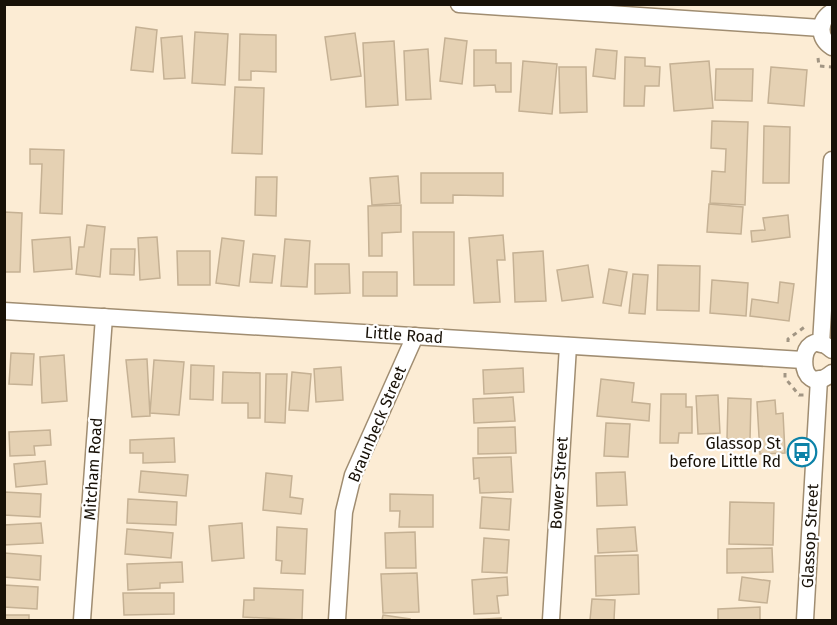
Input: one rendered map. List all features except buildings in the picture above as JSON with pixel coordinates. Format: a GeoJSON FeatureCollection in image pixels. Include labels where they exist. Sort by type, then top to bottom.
{"type":"FeatureCollection","features":[{"type":"Feature","properties":{"kind":"street"},"geometry":{"type":"LineString","coordinates":[[459,4],[821,28]]}},
{"type":"Feature","properties":{"kind":"street"},"geometry":{"type":"LineString","coordinates":[[832,12],[826,17],[821,28],[823,38],[832,47]]}},
{"type":"Feature","properties":{"kind":"street"},"geometry":{"type":"LineString","coordinates":[[802,360],[806,350],[827,347],[832,160]]}},
{"type":"Feature","properties":{"kind":"street","name":"Little Road"},"geometry":{"type":"LineString","coordinates":[[4,311],[802,360]]}},
{"type":"Feature","properties":{"kind":"street","name":"Mitcham Road"},"geometry":{"type":"LineString","coordinates":[[82,621],[104,317]]}},
{"type":"Feature","properties":{"kind":"street","name":"Braunbeck Street"},"geometry":{"type":"LineString","coordinates":[[337,621],[344,512],[352,475],[414,336]]}},
{"type":"Feature","properties":{"kind":"street","name":"Bower Street"},"geometry":{"type":"LineString","coordinates":[[551,621],[568,346]]}},
{"type":"Feature","properties":{"kind":"street","name":"Glassop Street"},"geometry":{"type":"LineString","coordinates":[[802,360],[809,375],[826,376],[805,621]]}},
{"type":"Feature","properties":{"kind":"path"},"geometry":{"type":"LineString","coordinates":[[819,66],[832,67]]}},
{"type":"Feature","properties":{"kind":"path"},"geometry":{"type":"LineString","coordinates":[[788,339],[803,326]]}},
{"type":"Feature","properties":{"kind":"path"},"geometry":{"type":"LineString","coordinates":[[785,378],[799,395]]}},
{"type":"Feature","properties":{"kind":"place","name":"Glassop St before Little Rd"},"geometry":{"type":"Point","coordinates":[802,452]}}]}
